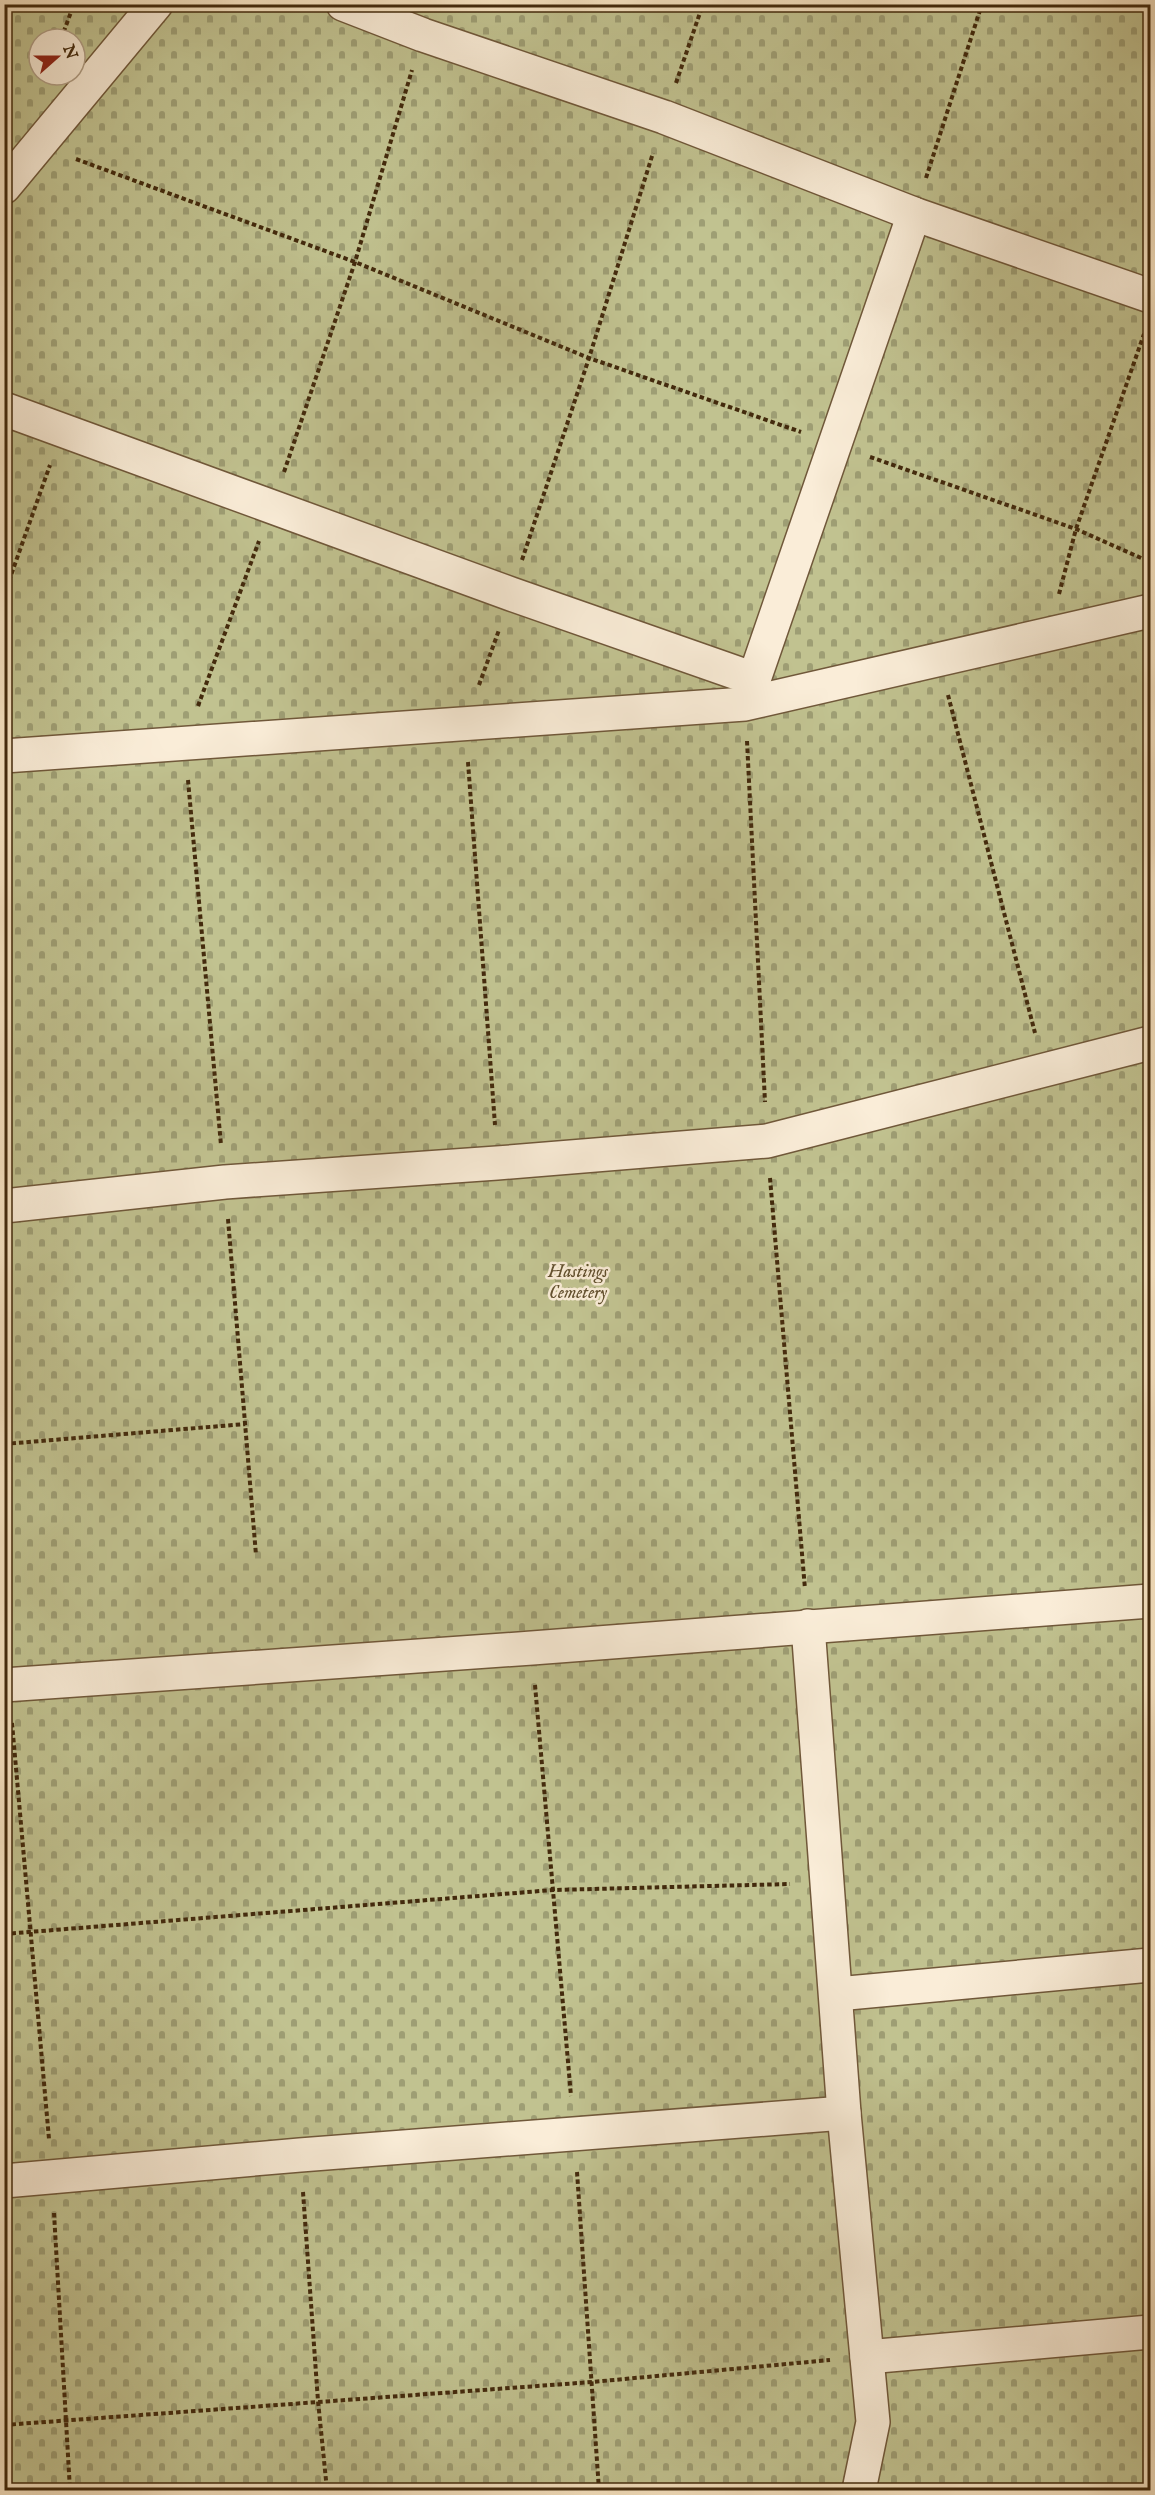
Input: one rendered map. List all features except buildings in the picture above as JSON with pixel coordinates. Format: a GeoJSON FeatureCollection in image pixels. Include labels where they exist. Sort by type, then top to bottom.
{"type":"FeatureCollection","features":[{"type":"Feature","properties":{"kind":"lane"},"geometry":{"type":"LineString","coordinates":[[4,188],[156,4]]}},
{"type":"Feature","properties":{"kind":"lane"},"geometry":{"type":"LineString","coordinates":[[343,4],[664,117],[914,214],[1149,312]]}},
{"type":"Feature","properties":{"kind":"lane"},"geometry":{"type":"LineString","coordinates":[[750,691],[914,214]]}},
{"type":"Feature","properties":{"kind":"lane"},"geometry":{"type":"LineString","coordinates":[[4,409],[511,594],[750,691]]}},
{"type":"Feature","properties":{"kind":"lane"},"geometry":{"type":"LineString","coordinates":[[4,756],[465,724],[750,691],[939,660],[1150,610]]}},
{"type":"Feature","properties":{"kind":"lane"},"geometry":{"type":"LineString","coordinates":[[4,1206],[225,1182],[767,1141],[1150,1043]]}},
{"type":"Feature","properties":{"kind":"lane"},"geometry":{"type":"LineString","coordinates":[[6,1685],[1150,1601]]}},
{"type":"Feature","properties":{"kind":"lane"},"geometry":{"type":"LineString","coordinates":[[808,1626],[844,2113],[873,2422],[860,2490]]}},
{"type":"Feature","properties":{"kind":"lane"},"geometry":{"type":"LineString","coordinates":[[837,1994],[1150,1965]]}},
{"type":"Feature","properties":{"kind":"lane"},"geometry":{"type":"LineString","coordinates":[[4,2181],[300,2155],[844,2113]]}},
{"type":"Feature","properties":{"kind":"lane"},"geometry":{"type":"LineString","coordinates":[[867,2357],[1150,2332]]}},
{"type":"Feature","properties":{"kind":"path"},"geometry":{"type":"LineString","coordinates":[[65,27],[74,4]]}},
{"type":"Feature","properties":{"kind":"path"},"geometry":{"type":"LineString","coordinates":[[497,1163],[465,724],[511,594],[589,358],[664,117],[703,4]]}},
{"type":"Feature","properties":{"kind":"path"},"geometry":{"type":"LineString","coordinates":[[914,214],[982,4]]}},
{"type":"Feature","properties":{"kind":"path"},"geometry":{"type":"LineString","coordinates":[[255,1555],[225,1182],[184,744],[272,507],[355,262],[423,34]]}},
{"type":"Feature","properties":{"kind":"path"},"geometry":{"type":"LineString","coordinates":[[40,146],[355,262],[589,358],[1076,530],[1150,562]]}},
{"type":"Feature","properties":{"kind":"path"},"geometry":{"type":"LineString","coordinates":[[1049,634],[1076,530],[1149,312]]}},
{"type":"Feature","properties":{"kind":"path"},"geometry":{"type":"LineString","coordinates":[[4,595],[62,431]]}},
{"type":"Feature","properties":{"kind":"path"},"geometry":{"type":"LineString","coordinates":[[939,660],[1045,1071]]}},
{"type":"Feature","properties":{"kind":"path"},"geometry":{"type":"LineString","coordinates":[[750,691],[767,1141],[808,1626]]}},
{"type":"Feature","properties":{"kind":"path"},"geometry":{"type":"LineString","coordinates":[[4,1444],[245,1424]]}},
{"type":"Feature","properties":{"kind":"path"},"geometry":{"type":"LineString","coordinates":[[532,1648],[574,2135],[599,2490]]}},
{"type":"Feature","properties":{"kind":"path"},"geometry":{"type":"LineString","coordinates":[[6,1685],[32,1933],[53,2178],[70,2490]]}},
{"type":"Feature","properties":{"kind":"path"},"geometry":{"type":"LineString","coordinates":[[4,1934],[553,1890],[827,1883]]}},
{"type":"Feature","properties":{"kind":"path"},"geometry":{"type":"LineString","coordinates":[[300,2155],[318,2401],[327,2490]]}},
{"type":"Feature","properties":{"kind":"path"},"geometry":{"type":"LineString","coordinates":[[4,2424],[592,2382],[867,2357]]}},
{"type":"Feature","properties":{"kind":"green space","name":"Hastings Cemetery"},"geometry":{"type":"Polygon","coordinates":[[[5,5],[1150,5],[1150,2490],[5,2490],[5,5]]]}}]}
